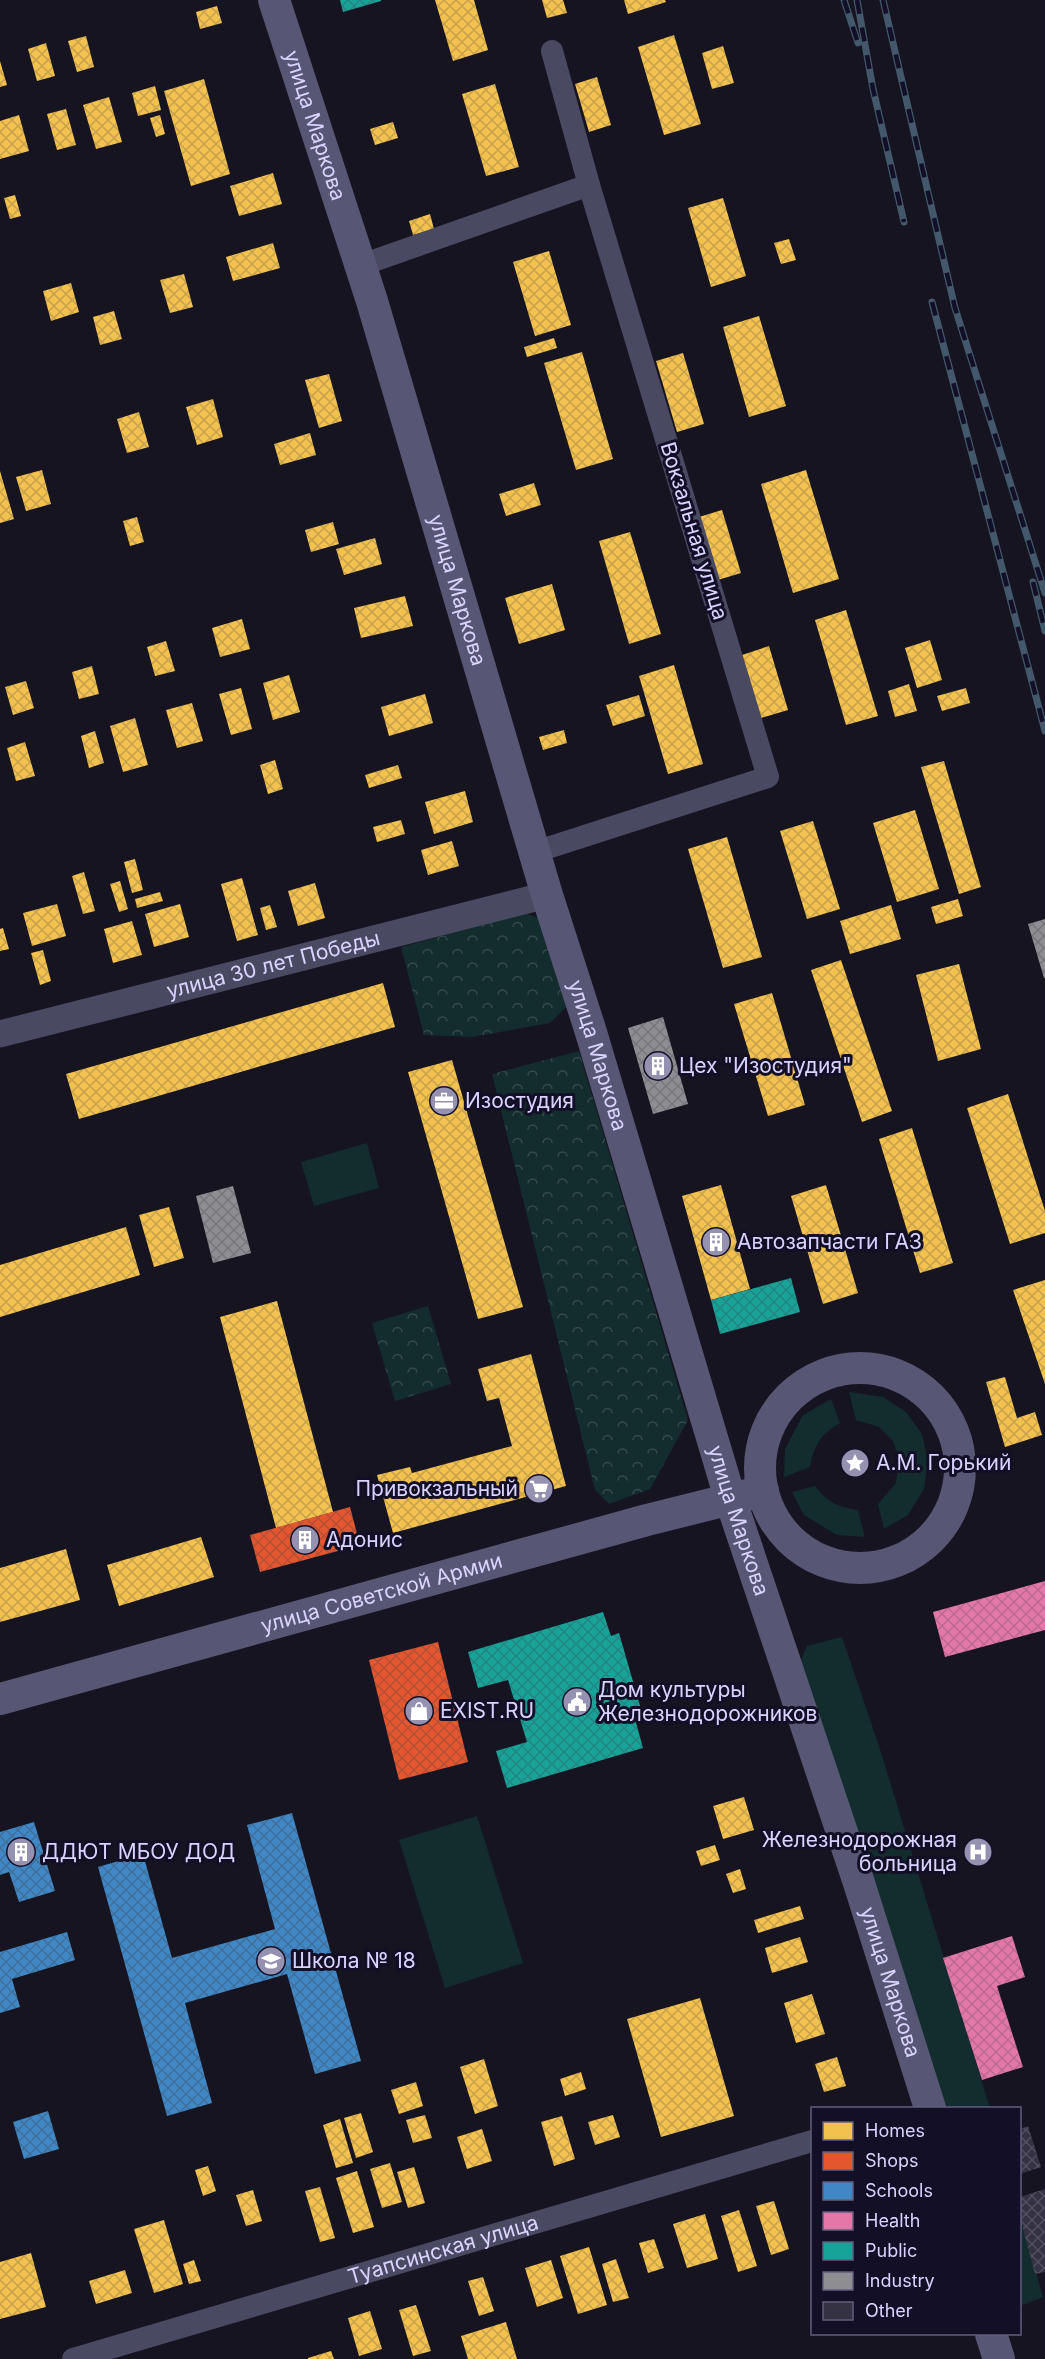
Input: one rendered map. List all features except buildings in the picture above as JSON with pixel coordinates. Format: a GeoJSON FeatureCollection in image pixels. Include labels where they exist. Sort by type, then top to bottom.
{"type":"FeatureCollection","features":[{"type":"Feature","properties":{"kind":"main road","name":"улица Маркова"},"geometry":{"type":"LineString","coordinates":[[274,0],[372,301],[547,896],[593,1040],[730,1498],[859,1883],[927,2107]]}},
{"type":"Feature","properties":{"kind":"main road"},"geometry":{"type":"LineString","coordinates":[[866,1368],[896,1375],[923,1390],[944,1414],[957,1443],[960,1474],[954,1505],[938,1532],[915,1553],[886,1566],[850,1568],[833,1565],[808,1554],[788,1538],[772,1516],[763,1491],[760,1460],[768,1430],[783,1404],[806,1384],[834,1371],[866,1368]]}},
{"type":"Feature","properties":{"kind":"main road","name":"улица Советской Армии"},"geometry":{"type":"LineString","coordinates":[[0,1699],[730,1498],[763,1491]]}},
{"type":"Feature","properties":{"kind":"main road"},"geometry":{"type":"LineString","coordinates":[[992,2335],[999,2359]]}},
{"type":"Feature","properties":{"kind":"street","name":"Вокзальная улица"},"geometry":{"type":"LineString","coordinates":[[535,852],[768,777],[589,184],[552,51]]}},
{"type":"Feature","properties":{"kind":"street"},"geometry":{"type":"LineString","coordinates":[[359,266],[589,184]]}},
{"type":"Feature","properties":{"kind":"street","name":"улица 30 лет Победы"},"geometry":{"type":"LineString","coordinates":[[0,1034],[547,896]]}},
{"type":"Feature","properties":{"kind":"street","name":"Туапсинская улица"},"geometry":{"type":"LineString","coordinates":[[73,2359],[811,2141]]}},
{"type":"Feature","properties":{"kind":"green space"},"geometry":{"type":"Polygon","coordinates":[[[525,913],[546,921],[568,1005],[550,1023],[472,1037],[424,1035],[401,947],[525,913]]]}},
{"type":"Feature","properties":{"kind":"green space"},"geometry":{"type":"Polygon","coordinates":[[[579,1051],[688,1420],[650,1489],[609,1504],[595,1490],[492,1074],[579,1051]]]}},
{"type":"Feature","properties":{"kind":"green space"},"geometry":{"type":"Polygon","coordinates":[[[367,1143],[379,1188],[314,1206],[301,1162],[367,1143]]]}},
{"type":"Feature","properties":{"kind":"green space"},"geometry":{"type":"Polygon","coordinates":[[[428,1306],[451,1384],[395,1401],[372,1323],[428,1306]]]}},
{"type":"Feature","properties":{"kind":"green space"},"geometry":{"type":"Polygon","coordinates":[[[849,1392],[883,1397],[906,1412],[922,1434],[928,1461],[924,1489],[908,1515],[884,1529],[878,1504],[896,1483],[899,1459],[893,1441],[879,1427],[856,1420],[849,1392]]]}},
{"type":"Feature","properties":{"kind":"green space"},"geometry":{"type":"Polygon","coordinates":[[[831,1399],[840,1423],[819,1441],[810,1467],[784,1477],[785,1449],[803,1415],[831,1399]]]}},
{"type":"Feature","properties":{"kind":"green space"},"geometry":{"type":"Polygon","coordinates":[[[815,1486],[834,1503],[858,1510],[865,1537],[837,1535],[804,1515],[792,1492],[815,1486]]]}},
{"type":"Feature","properties":{"kind":"green space"},"geometry":{"type":"Polygon","coordinates":[[[842,1637],[879,1746],[990,2107],[944,2107],[800,1662],[807,1646],[842,1637]]]}},
{"type":"Feature","properties":{"kind":"green space"},"geometry":{"type":"Polygon","coordinates":[[[477,1816],[523,1963],[445,1988],[399,1840],[477,1816]]]}},
{"type":"Feature","properties":{"kind":"green space"},"geometry":{"type":"Polygon","coordinates":[[[1021,2220],[1043,2297],[1023,2305],[1021,2304],[1021,2220]]]}},
{"type":"Feature","properties":{"kind":"railway"},"geometry":{"type":"LineString","coordinates":[[844,0],[858,43]]}},
{"type":"Feature","properties":{"kind":"railway"},"geometry":{"type":"LineString","coordinates":[[857,0],[873,89],[904,222]]}},
{"type":"Feature","properties":{"kind":"railway"},"geometry":{"type":"LineString","coordinates":[[883,0],[955,308],[1045,593]]}},
{"type":"Feature","properties":{"kind":"railway"},"geometry":{"type":"LineString","coordinates":[[932,302],[1045,731]]}},
{"type":"Feature","properties":{"kind":"railway"},"geometry":{"type":"LineString","coordinates":[[1033,582],[1045,631]]}},
{"type":"Feature","properties":{"kind":"place","name":"Цех \"Изостудия\""},"geometry":{"type":"Point","coordinates":[658,1066]}},
{"type":"Feature","properties":{"kind":"place","name":"Изостудия"},"geometry":{"type":"Point","coordinates":[444,1101]}},
{"type":"Feature","properties":{"kind":"place","name":"Автозапчасти ГАЗ"},"geometry":{"type":"Point","coordinates":[716,1242]}},
{"type":"Feature","properties":{"kind":"place","name":"А.М. Горький"},"geometry":{"type":"Point","coordinates":[855,1463]}},
{"type":"Feature","properties":{"kind":"place","name":"Привокзальный"},"geometry":{"type":"Point","coordinates":[539,1489]}},
{"type":"Feature","properties":{"kind":"place","name":"Адонис"},"geometry":{"type":"Point","coordinates":[305,1540]}},
{"type":"Feature","properties":{"kind":"place","name":"Дом культуры Железнодорожников"},"geometry":{"type":"Point","coordinates":[577,1702]}},
{"type":"Feature","properties":{"kind":"place","name":"EXIST.RU"},"geometry":{"type":"Point","coordinates":[419,1711]}},
{"type":"Feature","properties":{"kind":"place","name":"ДДЮТ МБОУ ДОД"},"geometry":{"type":"Point","coordinates":[21,1852]}},
{"type":"Feature","properties":{"kind":"place","name":"Железнодорожная больница"},"geometry":{"type":"Point","coordinates":[978,1852]}},
{"type":"Feature","properties":{"kind":"place","name":"Школа № 18"},"geometry":{"type":"Point","coordinates":[271,1961]}}]}
